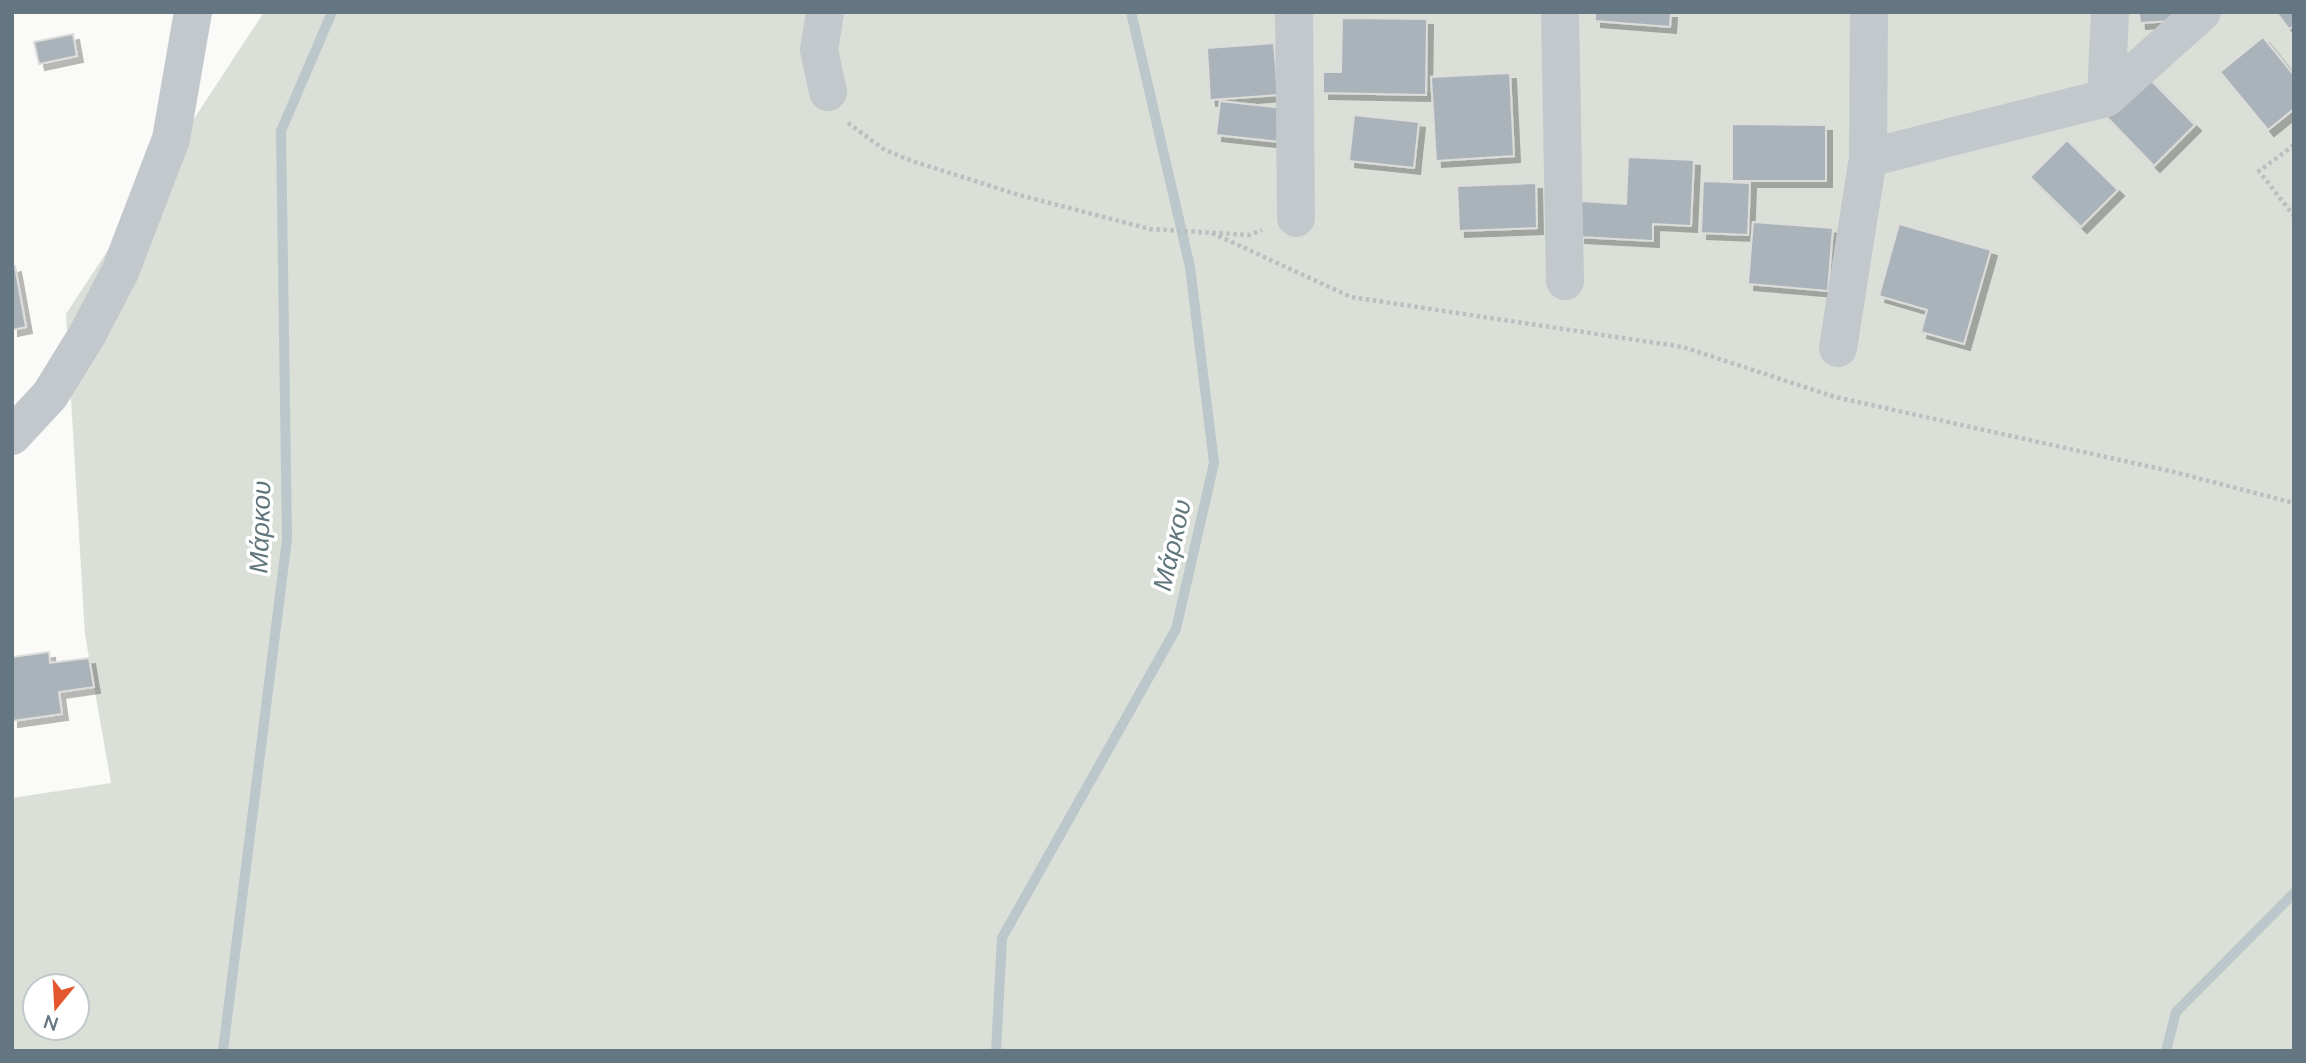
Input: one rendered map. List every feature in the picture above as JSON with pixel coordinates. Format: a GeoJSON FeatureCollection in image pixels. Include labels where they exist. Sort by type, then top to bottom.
{"type":"FeatureCollection","features":[{"type":"Feature","properties":{"kind":"street"},"geometry":{"type":"LineString","coordinates":[[12,436],[50,395],[87,335],[120,272],[171,139],[193,12]]}},
{"type":"Feature","properties":{"kind":"street"},"geometry":{"type":"LineString","coordinates":[[825,12],[819,50],[828,92]]}},
{"type":"Feature","properties":{"kind":"street"},"geometry":{"type":"LineString","coordinates":[[1294,12],[1296,218]]}},
{"type":"Feature","properties":{"kind":"street"},"geometry":{"type":"LineString","coordinates":[[1560,12],[1565,281]]}},
{"type":"Feature","properties":{"kind":"street"},"geometry":{"type":"LineString","coordinates":[[1838,348],[1868,158],[1869,12]]}},
{"type":"Feature","properties":{"kind":"street"},"geometry":{"type":"LineString","coordinates":[[2106,98],[2109,12]]}},
{"type":"Feature","properties":{"kind":"street"},"geometry":{"type":"LineString","coordinates":[[1868,158],[2106,98],[2202,12]]}},
{"type":"Feature","properties":{"kind":"path"},"geometry":{"type":"LineString","coordinates":[[828,92],[840,116],[885,150],[1019,195],[1150,229],[1249,235],[1296,218]]}},
{"type":"Feature","properties":{"kind":"path"},"geometry":{"type":"LineString","coordinates":[[2294,145],[2259,171],[2294,216]]}},
{"type":"Feature","properties":{"kind":"path"},"geometry":{"type":"LineString","coordinates":[[1212,233],[1351,297],[1683,347],[1835,397],[2174,472],[2294,503]]}},
{"type":"Feature","properties":{"kind":"shaded area"},"geometry":{"type":"Polygon","coordinates":[[[264,12],[2294,12],[2294,1051],[12,1051],[12,798],[111,783],[85,635],[66,314],[264,12]]]}},
{"type":"Feature","properties":{"kind":"building"},"geometry":{"type":"Polygon","coordinates":[[[1595,12],[1671,12],[1670,27],[1595,21],[1595,12]]]}},
{"type":"Feature","properties":{"kind":"building"},"geometry":{"type":"Polygon","coordinates":[[[2139,12],[2172,12],[2172,21],[2140,23],[2139,12]]]}},
{"type":"Feature","properties":{"kind":"building"},"geometry":{"type":"Polygon","coordinates":[[[2276,12],[2294,12],[2294,26],[2289,29],[2276,12]]]}},
{"type":"Feature","properties":{"kind":"building"},"geometry":{"type":"Polygon","coordinates":[[[1342,18],[1427,19],[1426,95],[1323,93],[1323,72],[1341,72],[1342,18]]]}},
{"type":"Feature","properties":{"kind":"building"},"geometry":{"type":"Polygon","coordinates":[[[73,34],[77,56],[39,64],[34,42],[73,34]]]}},
{"type":"Feature","properties":{"kind":"building"},"geometry":{"type":"Polygon","coordinates":[[[2263,37],[2294,75],[2294,109],[2268,130],[2220,72],[2263,37]]]}},
{"type":"Feature","properties":{"kind":"building"},"geometry":{"type":"Polygon","coordinates":[[[1274,43],[1278,95],[1210,100],[1207,48],[1274,43]]]}},
{"type":"Feature","properties":{"kind":"building"},"geometry":{"type":"Polygon","coordinates":[[[2137,66],[2195,125],[2154,166],[2096,106],[2137,66]]]}},
{"type":"Feature","properties":{"kind":"building"},"geometry":{"type":"Polygon","coordinates":[[[1510,73],[1514,156],[1436,161],[1431,77],[1510,73]]]}},
{"type":"Feature","properties":{"kind":"building"},"geometry":{"type":"Polygon","coordinates":[[[1220,101],[1283,108],[1280,142],[1216,135],[1220,101]]]}},
{"type":"Feature","properties":{"kind":"building"},"geometry":{"type":"Polygon","coordinates":[[[1354,115],[1419,122],[1414,168],[1349,161],[1354,115]]]}},
{"type":"Feature","properties":{"kind":"building"},"geometry":{"type":"Polygon","coordinates":[[[1732,124],[1826,125],[1826,181],[1732,181],[1732,124]]]}},
{"type":"Feature","properties":{"kind":"building"},"geometry":{"type":"Polygon","coordinates":[[[2067,140],[2118,190],[2081,227],[2030,177],[2067,140]]]}},
{"type":"Feature","properties":{"kind":"building"},"geometry":{"type":"Polygon","coordinates":[[[1628,157],[1694,160],[1691,226],[1653,224],[1653,241],[1579,237],[1581,201],[1626,204],[1628,157]]]}},
{"type":"Feature","properties":{"kind":"building"},"geometry":{"type":"Polygon","coordinates":[[[1703,181],[1750,183],[1748,235],[1701,233],[1703,181]]]}},
{"type":"Feature","properties":{"kind":"building"},"geometry":{"type":"Polygon","coordinates":[[[1536,183],[1537,228],[1459,231],[1457,186],[1536,183]]]}},
{"type":"Feature","properties":{"kind":"building"},"geometry":{"type":"Polygon","coordinates":[[[1753,222],[1833,228],[1828,291],[1748,284],[1753,222]]]}},
{"type":"Feature","properties":{"kind":"building"},"geometry":{"type":"Polygon","coordinates":[[[1899,224],[1991,250],[1964,344],[1921,332],[1927,310],[1879,296],[1899,224]]]}},
{"type":"Feature","properties":{"kind":"building"},"geometry":{"type":"Polygon","coordinates":[[[15,266],[26,327],[12,330],[12,267],[15,266]]]}},
{"type":"Feature","properties":{"kind":"building"},"geometry":{"type":"Polygon","coordinates":[[[49,652],[50,663],[89,658],[94,687],[59,692],[62,714],[12,721],[12,657],[49,652]]]}},
{"type":"Feature","properties":{"kind":"waterway","name":"Μάρκου"},"geometry":{"type":"LineString","coordinates":[[223,1051],[287,539],[281,131],[332,12]]}},
{"type":"Feature","properties":{"kind":"waterway","name":"Μάρκου"},"geometry":{"type":"LineString","coordinates":[[996,1051],[1002,938],[1176,629],[1214,463],[1190,267],[1131,12]]}},
{"type":"Feature","properties":{"kind":"waterway"},"geometry":{"type":"LineString","coordinates":[[2166,1051],[2176,1012],[2294,893]]}}]}
